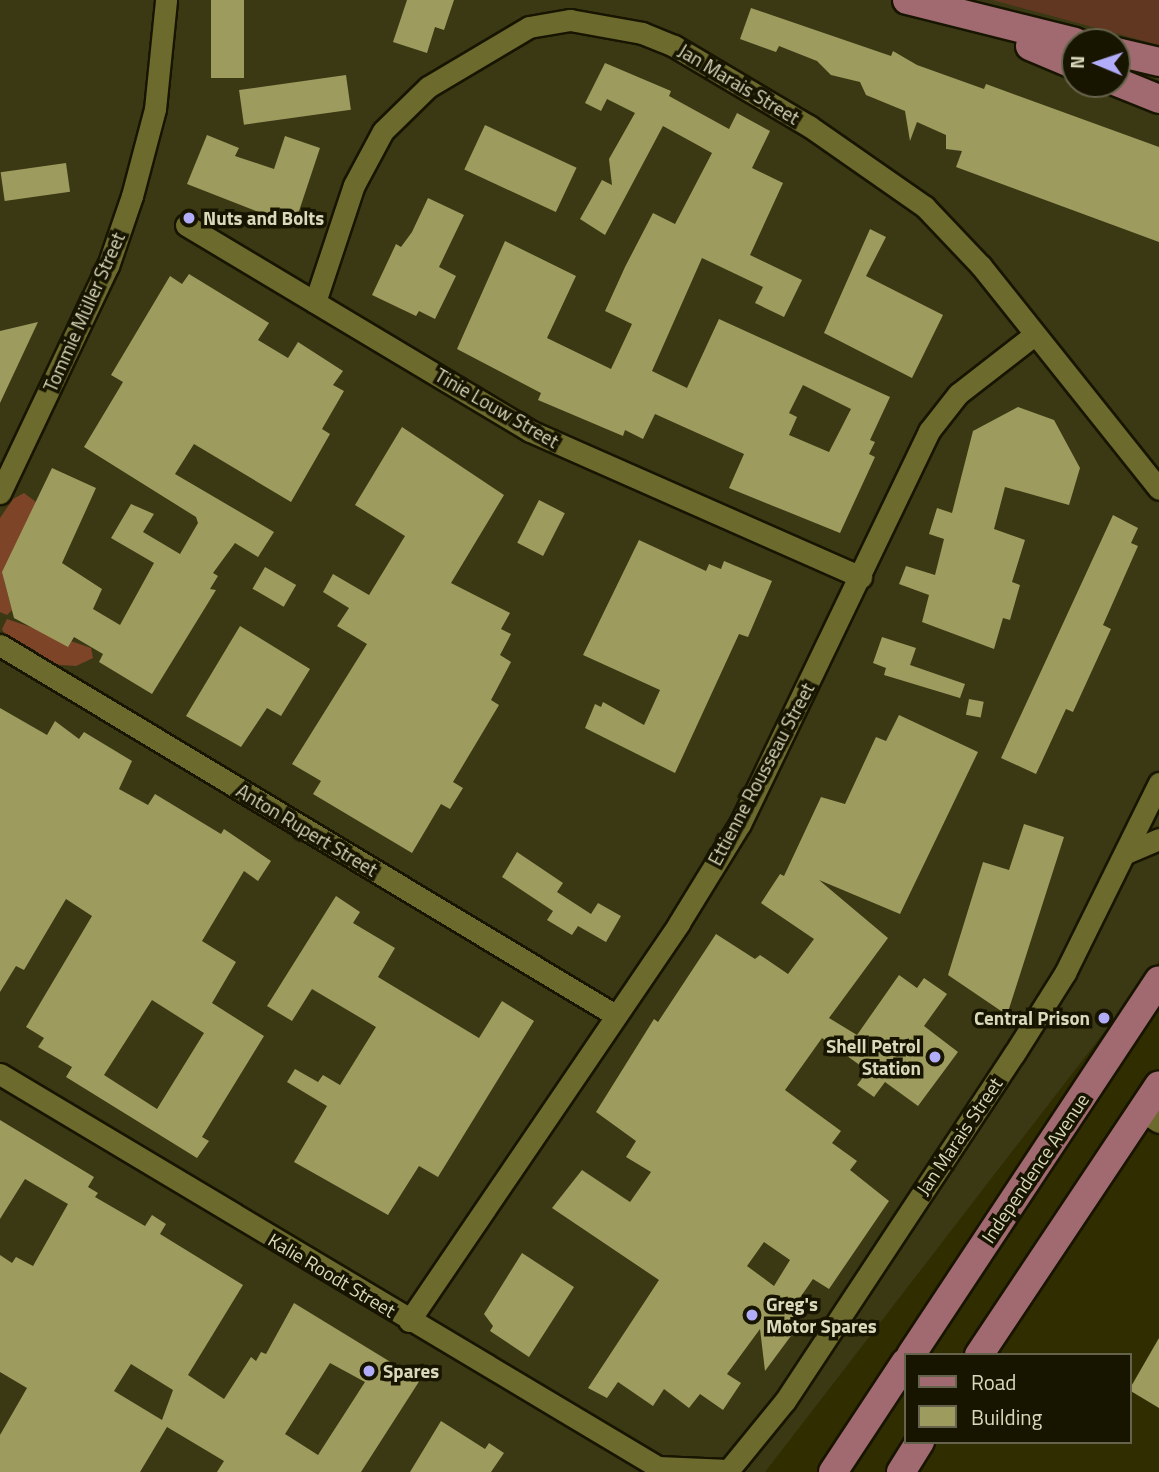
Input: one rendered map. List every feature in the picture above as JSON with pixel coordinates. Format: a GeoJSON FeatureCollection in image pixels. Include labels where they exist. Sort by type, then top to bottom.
{"type":"FeatureCollection","features":[{"type":"Feature","properties":{"kind":"main road"},"geometry":{"type":"LineString","coordinates":[[907,0],[946,12],[1061,39]]}},
{"type":"Feature","properties":{"kind":"main road"},"geometry":{"type":"LineString","coordinates":[[946,12],[1061,59]]}},
{"type":"Feature","properties":{"kind":"main road"},"geometry":{"type":"LineString","coordinates":[[1131,55],[1159,62]]}},
{"type":"Feature","properties":{"kind":"main road"},"geometry":{"type":"LineString","coordinates":[[1131,88],[1159,99]]}},
{"type":"Feature","properties":{"kind":"main road","name":"Independence Avenue"},"geometry":{"type":"LineString","coordinates":[[912,1353],[1159,981]]}},
{"type":"Feature","properties":{"kind":"main road"},"geometry":{"type":"LineString","coordinates":[[980,1353],[1151,1117],[1159,1085]]}},
{"type":"Feature","properties":{"kind":"main road"},"geometry":{"type":"LineString","coordinates":[[833,1472],[904,1365]]}},
{"type":"Feature","properties":{"kind":"main road"},"geometry":{"type":"LineString","coordinates":[[901,1472],[919,1444]]}},
{"type":"Feature","properties":{"kind":"street","name":"Tommie Müller Street"},"geometry":{"type":"LineString","coordinates":[[0,494],[108,266],[128,208],[155,109],[166,0]]}},
{"type":"Feature","properties":{"kind":"street","name":"Jan Marais Street"},"geometry":{"type":"LineString","coordinates":[[315,302],[354,185],[383,131],[428,87],[480,53],[529,27],[570,20],[642,33],[674,46],[869,164],[925,207],[981,266],[1159,489]]}},
{"type":"Feature","properties":{"kind":"street","name":"Tinie Louw Street"},"geometry":{"type":"LineString","coordinates":[[186,225],[530,431],[861,577]]}},
{"type":"Feature","properties":{"kind":"street","name":"Ettienne Rousseau Street"},"geometry":{"type":"LineString","coordinates":[[409,1321],[740,824],[929,431],[958,394],[1034,335]]}},
{"type":"Feature","properties":{"kind":"street","name":"Anton Rupert Street"},"geometry":{"type":"LineString","coordinates":[[0,645],[615,1015]]}},
{"type":"Feature","properties":{"kind":"street","name":"Jan Marais Street"},"geometry":{"type":"LineString","coordinates":[[662,1469],[728,1471],[785,1401],[1065,973],[1159,783]]}},
{"type":"Feature","properties":{"kind":"street"},"geometry":{"type":"LineString","coordinates":[[1126,853],[1159,839]]}},
{"type":"Feature","properties":{"kind":"street","name":"Kalie Roodt Street"},"geometry":{"type":"LineString","coordinates":[[0,1074],[409,1321],[662,1469]]}},
{"type":"Feature","properties":{"kind":"shaded area"},"geometry":{"type":"Polygon","coordinates":[[[0,0],[1159,0],[1159,961],[765,1472],[0,1472],[0,0]]]}},
{"type":"Feature","properties":{"kind":"shaded area"},"geometry":{"type":"Polygon","coordinates":[[[992,0],[1159,0],[1159,45],[1131,37],[1131,28],[1096,28],[992,0]]]}},
{"type":"Feature","properties":{"kind":"shaded area"},"geometry":{"type":"Polygon","coordinates":[[[24,493],[36,502],[4,580],[12,610],[7,615],[0,612],[0,518],[13,499],[24,493]]]}},
{"type":"Feature","properties":{"kind":"shaded area"},"geometry":{"type":"Polygon","coordinates":[[[7,619],[91,648],[93,658],[76,666],[48,664],[33,649],[6,637],[2,629],[7,619]]]}},
{"type":"Feature","properties":{"kind":"building"},"geometry":{"type":"Polygon","coordinates":[[[211,0],[244,0],[244,78],[211,78],[211,0]]]}},
{"type":"Feature","properties":{"kind":"building"},"geometry":{"type":"Polygon","coordinates":[[[407,0],[454,0],[444,30],[435,27],[427,53],[393,42],[407,0]]]}},
{"type":"Feature","properties":{"kind":"building"},"geometry":{"type":"Polygon","coordinates":[[[751,8],[891,56],[893,51],[917,65],[984,89],[986,84],[1159,147],[1159,242],[956,167],[962,151],[946,149],[946,135],[917,122],[910,141],[905,111],[866,95],[860,82],[831,75],[817,61],[779,46],[776,52],[740,39],[751,8]]]}},
{"type":"Feature","properties":{"kind":"building"},"geometry":{"type":"Polygon","coordinates":[[[605,63],[671,91],[669,96],[729,129],[737,113],[770,131],[752,168],[783,183],[750,255],[802,280],[784,317],[755,303],[763,287],[702,258],[652,371],[687,388],[719,319],[890,397],[870,440],[875,442],[869,454],[875,457],[840,533],[729,488],[744,454],[655,414],[643,439],[625,430],[623,436],[538,400],[541,393],[457,349],[505,241],[576,276],[547,338],[611,369],[632,324],[605,311],[625,267],[653,213],[675,224],[712,153],[663,126],[605,235],[580,219],[602,180],[612,185],[609,159],[635,113],[607,99],[601,111],[585,103],[605,63]],[[803,385],[789,413],[797,417],[789,435],[829,452],[851,409],[803,385]]]}},
{"type":"Feature","properties":{"kind":"building"},"geometry":{"type":"Polygon","coordinates":[[[346,75],[351,110],[244,125],[239,90],[346,75]]]}},
{"type":"Feature","properties":{"kind":"building"},"geometry":{"type":"Polygon","coordinates":[[[485,125],[577,168],[556,212],[464,169],[485,125]]]}},
{"type":"Feature","properties":{"kind":"building"},"geometry":{"type":"Polygon","coordinates":[[[207,135],[239,148],[235,156],[274,169],[285,136],[320,148],[294,226],[187,184],[207,135]]]}},
{"type":"Feature","properties":{"kind":"building"},"geometry":{"type":"Polygon","coordinates":[[[66,163],[70,192],[5,201],[1,172],[66,163]]]}},
{"type":"Feature","properties":{"kind":"building"},"geometry":{"type":"Polygon","coordinates":[[[428,198],[464,215],[439,267],[456,276],[435,319],[419,311],[416,316],[372,295],[396,244],[401,247],[412,232],[428,198]]]}},
{"type":"Feature","properties":{"kind":"building"},"geometry":{"type":"Polygon","coordinates":[[[870,229],[886,237],[866,276],[943,315],[912,378],[824,333],[870,229]]]}},
{"type":"Feature","properties":{"kind":"building"},"geometry":{"type":"Polygon","coordinates":[[[189,274],[269,323],[258,340],[288,358],[298,342],[343,371],[333,385],[344,391],[322,429],[330,434],[291,502],[194,444],[175,474],[274,532],[258,557],[235,543],[213,573],[218,576],[210,589],[216,590],[152,694],[99,662],[103,654],[74,637],[68,647],[14,618],[2,572],[52,468],[96,488],[62,563],[102,589],[93,609],[120,625],[154,563],[111,538],[131,504],[154,514],[143,532],[180,554],[198,523],[196,517],[84,447],[123,382],[111,375],[170,276],[182,284],[189,274]]]}},
{"type":"Feature","properties":{"kind":"building"},"geometry":{"type":"Polygon","coordinates":[[[38,322],[0,403],[0,331],[38,322]]]}},
{"type":"Feature","properties":{"kind":"building"},"geometry":{"type":"Polygon","coordinates":[[[1018,407],[1054,420],[1080,468],[1069,505],[1005,487],[994,529],[1025,540],[1012,582],[1020,585],[1010,620],[1003,618],[994,649],[922,622],[929,595],[899,584],[906,566],[935,575],[944,539],[929,534],[937,508],[952,513],[973,431],[1018,407]]]}},
{"type":"Feature","properties":{"kind":"building"},"geometry":{"type":"Polygon","coordinates":[[[402,427],[504,495],[451,583],[510,613],[501,629],[511,634],[500,655],[511,662],[491,700],[499,705],[453,782],[463,788],[450,809],[441,804],[412,853],[313,794],[321,781],[292,764],[367,644],[337,626],[349,608],[323,592],[333,574],[369,595],[405,536],[355,505],[402,427]]]}},
{"type":"Feature","properties":{"kind":"building"},"geometry":{"type":"Polygon","coordinates":[[[539,500],[565,513],[543,556],[517,543],[539,500]]]}},
{"type":"Feature","properties":{"kind":"building"},"geometry":{"type":"Polygon","coordinates":[[[1113,515],[1138,528],[1131,543],[1138,546],[1103,625],[1111,629],[1073,712],[1066,709],[1036,774],[1001,758],[1113,515]]]}},
{"type":"Feature","properties":{"kind":"building"},"geometry":{"type":"Polygon","coordinates":[[[639,540],[706,571],[709,564],[721,569],[724,561],[772,581],[748,637],[739,634],[675,773],[585,728],[595,704],[601,707],[603,702],[644,725],[660,690],[583,655],[639,540]]]}},
{"type":"Feature","properties":{"kind":"building"},"geometry":{"type":"Polygon","coordinates":[[[265,567],[296,585],[284,607],[252,589],[265,567]]]}},
{"type":"Feature","properties":{"kind":"building"},"geometry":{"type":"Polygon","coordinates":[[[240,626],[310,669],[281,716],[267,708],[241,747],[186,716],[240,626]]]}},
{"type":"Feature","properties":{"kind":"building"},"geometry":{"type":"Polygon","coordinates":[[[882,637],[916,648],[910,665],[965,684],[960,698],[884,675],[886,668],[873,663],[882,637]]]}},
{"type":"Feature","properties":{"kind":"building"},"geometry":{"type":"Polygon","coordinates":[[[969,699],[984,702],[981,718],[966,715],[969,699]]]}},
{"type":"Feature","properties":{"kind":"building"},"geometry":{"type":"Polygon","coordinates":[[[0,708],[47,735],[55,721],[79,739],[84,732],[132,761],[119,789],[148,805],[155,794],[221,834],[224,829],[271,861],[258,881],[244,871],[202,941],[236,962],[212,1003],[264,1036],[202,1137],[209,1141],[197,1158],[66,1077],[72,1067],[38,1047],[44,1038],[26,1027],[92,916],[66,899],[24,970],[16,966],[0,992],[0,708]],[[152,1000],[104,1075],[157,1109],[204,1033],[152,1000]]]}},
{"type":"Feature","properties":{"kind":"building"},"geometry":{"type":"Polygon","coordinates":[[[899,715],[978,752],[900,914],[819,880],[888,938],[829,1018],[857,1035],[899,975],[917,988],[924,978],[947,994],[924,1026],[958,1052],[918,1106],[885,1082],[874,1097],[857,1085],[868,1071],[822,1038],[785,1090],[841,1131],[832,1143],[857,1161],[850,1170],[889,1201],[829,1289],[813,1279],[790,1312],[802,1321],[765,1371],[760,1329],[727,1374],[741,1383],[723,1410],[700,1394],[689,1408],[664,1389],[653,1406],[618,1382],[607,1398],[588,1388],[659,1280],[552,1208],[582,1170],[630,1202],[651,1172],[626,1157],[636,1141],[596,1112],[654,1019],[658,1022],[716,934],[755,959],[760,955],[788,974],[814,939],[761,903],[780,874],[784,876],[821,797],[845,804],[876,737],[886,741],[899,715]],[[764,1242],[747,1266],[774,1286],[790,1260],[764,1242]]]}},
{"type":"Feature","properties":{"kind":"building"},"geometry":{"type":"Polygon","coordinates":[[[1024,824],[1064,837],[1007,1015],[948,975],[983,862],[1009,870],[1024,824]]]}},
{"type":"Feature","properties":{"kind":"building"},"geometry":{"type":"Polygon","coordinates":[[[517,852],[563,883],[557,892],[591,914],[598,903],[621,916],[606,942],[578,926],[572,935],[547,920],[553,911],[502,877],[517,852]]]}},
{"type":"Feature","properties":{"kind":"building"},"geometry":{"type":"Polygon","coordinates":[[[336,896],[360,912],[353,923],[395,948],[378,977],[479,1038],[502,1001],[534,1021],[438,1177],[419,1166],[388,1215],[294,1162],[327,1106],[287,1082],[295,1069],[318,1082],[323,1075],[340,1085],[376,1027],[312,989],[292,1021],[267,1006],[336,896]]]}},
{"type":"Feature","properties":{"kind":"building"},"geometry":{"type":"Polygon","coordinates":[[[0,1120],[94,1177],[88,1187],[98,1193],[95,1197],[145,1226],[152,1215],[166,1224],[160,1234],[243,1285],[188,1375],[224,1399],[251,1357],[256,1361],[261,1352],[266,1354],[294,1303],[420,1380],[361,1472],[217,1472],[224,1461],[167,1427],[140,1472],[0,1472],[0,1435],[27,1388],[0,1372],[0,1255],[12,1263],[16,1257],[33,1266],[68,1204],[25,1179],[0,1219],[0,1120]],[[330,1363],[285,1434],[318,1455],[365,1382],[330,1363]],[[131,1364],[114,1391],[162,1420],[173,1390],[131,1364]]]}},
{"type":"Feature","properties":{"kind":"building"},"geometry":{"type":"Polygon","coordinates":[[[522,1253],[574,1287],[529,1357],[490,1331],[493,1326],[484,1314],[522,1253]]]}},
{"type":"Feature","properties":{"kind":"building"},"geometry":{"type":"Polygon","coordinates":[[[1159,1338],[1159,1408],[1131,1391],[1131,1387],[1159,1338]]]}},
{"type":"Feature","properties":{"kind":"building"},"geometry":{"type":"Polygon","coordinates":[[[441,1421],[485,1449],[489,1443],[504,1453],[491,1472],[410,1472],[441,1421]]]}},
{"type":"Feature","properties":{"kind":"place","name":"Nuts and Bolts"},"geometry":{"type":"Point","coordinates":[189,218]}},
{"type":"Feature","properties":{"kind":"place","name":"Central Prison"},"geometry":{"type":"Point","coordinates":[1104,1018]}},
{"type":"Feature","properties":{"kind":"place","name":"Shell Petrol Station"},"geometry":{"type":"Point","coordinates":[935,1057]}},
{"type":"Feature","properties":{"kind":"place","name":"Greg's Motor Spares"},"geometry":{"type":"Point","coordinates":[752,1315]}},
{"type":"Feature","properties":{"kind":"place","name":"Spares"},"geometry":{"type":"Point","coordinates":[369,1371]}}]}
